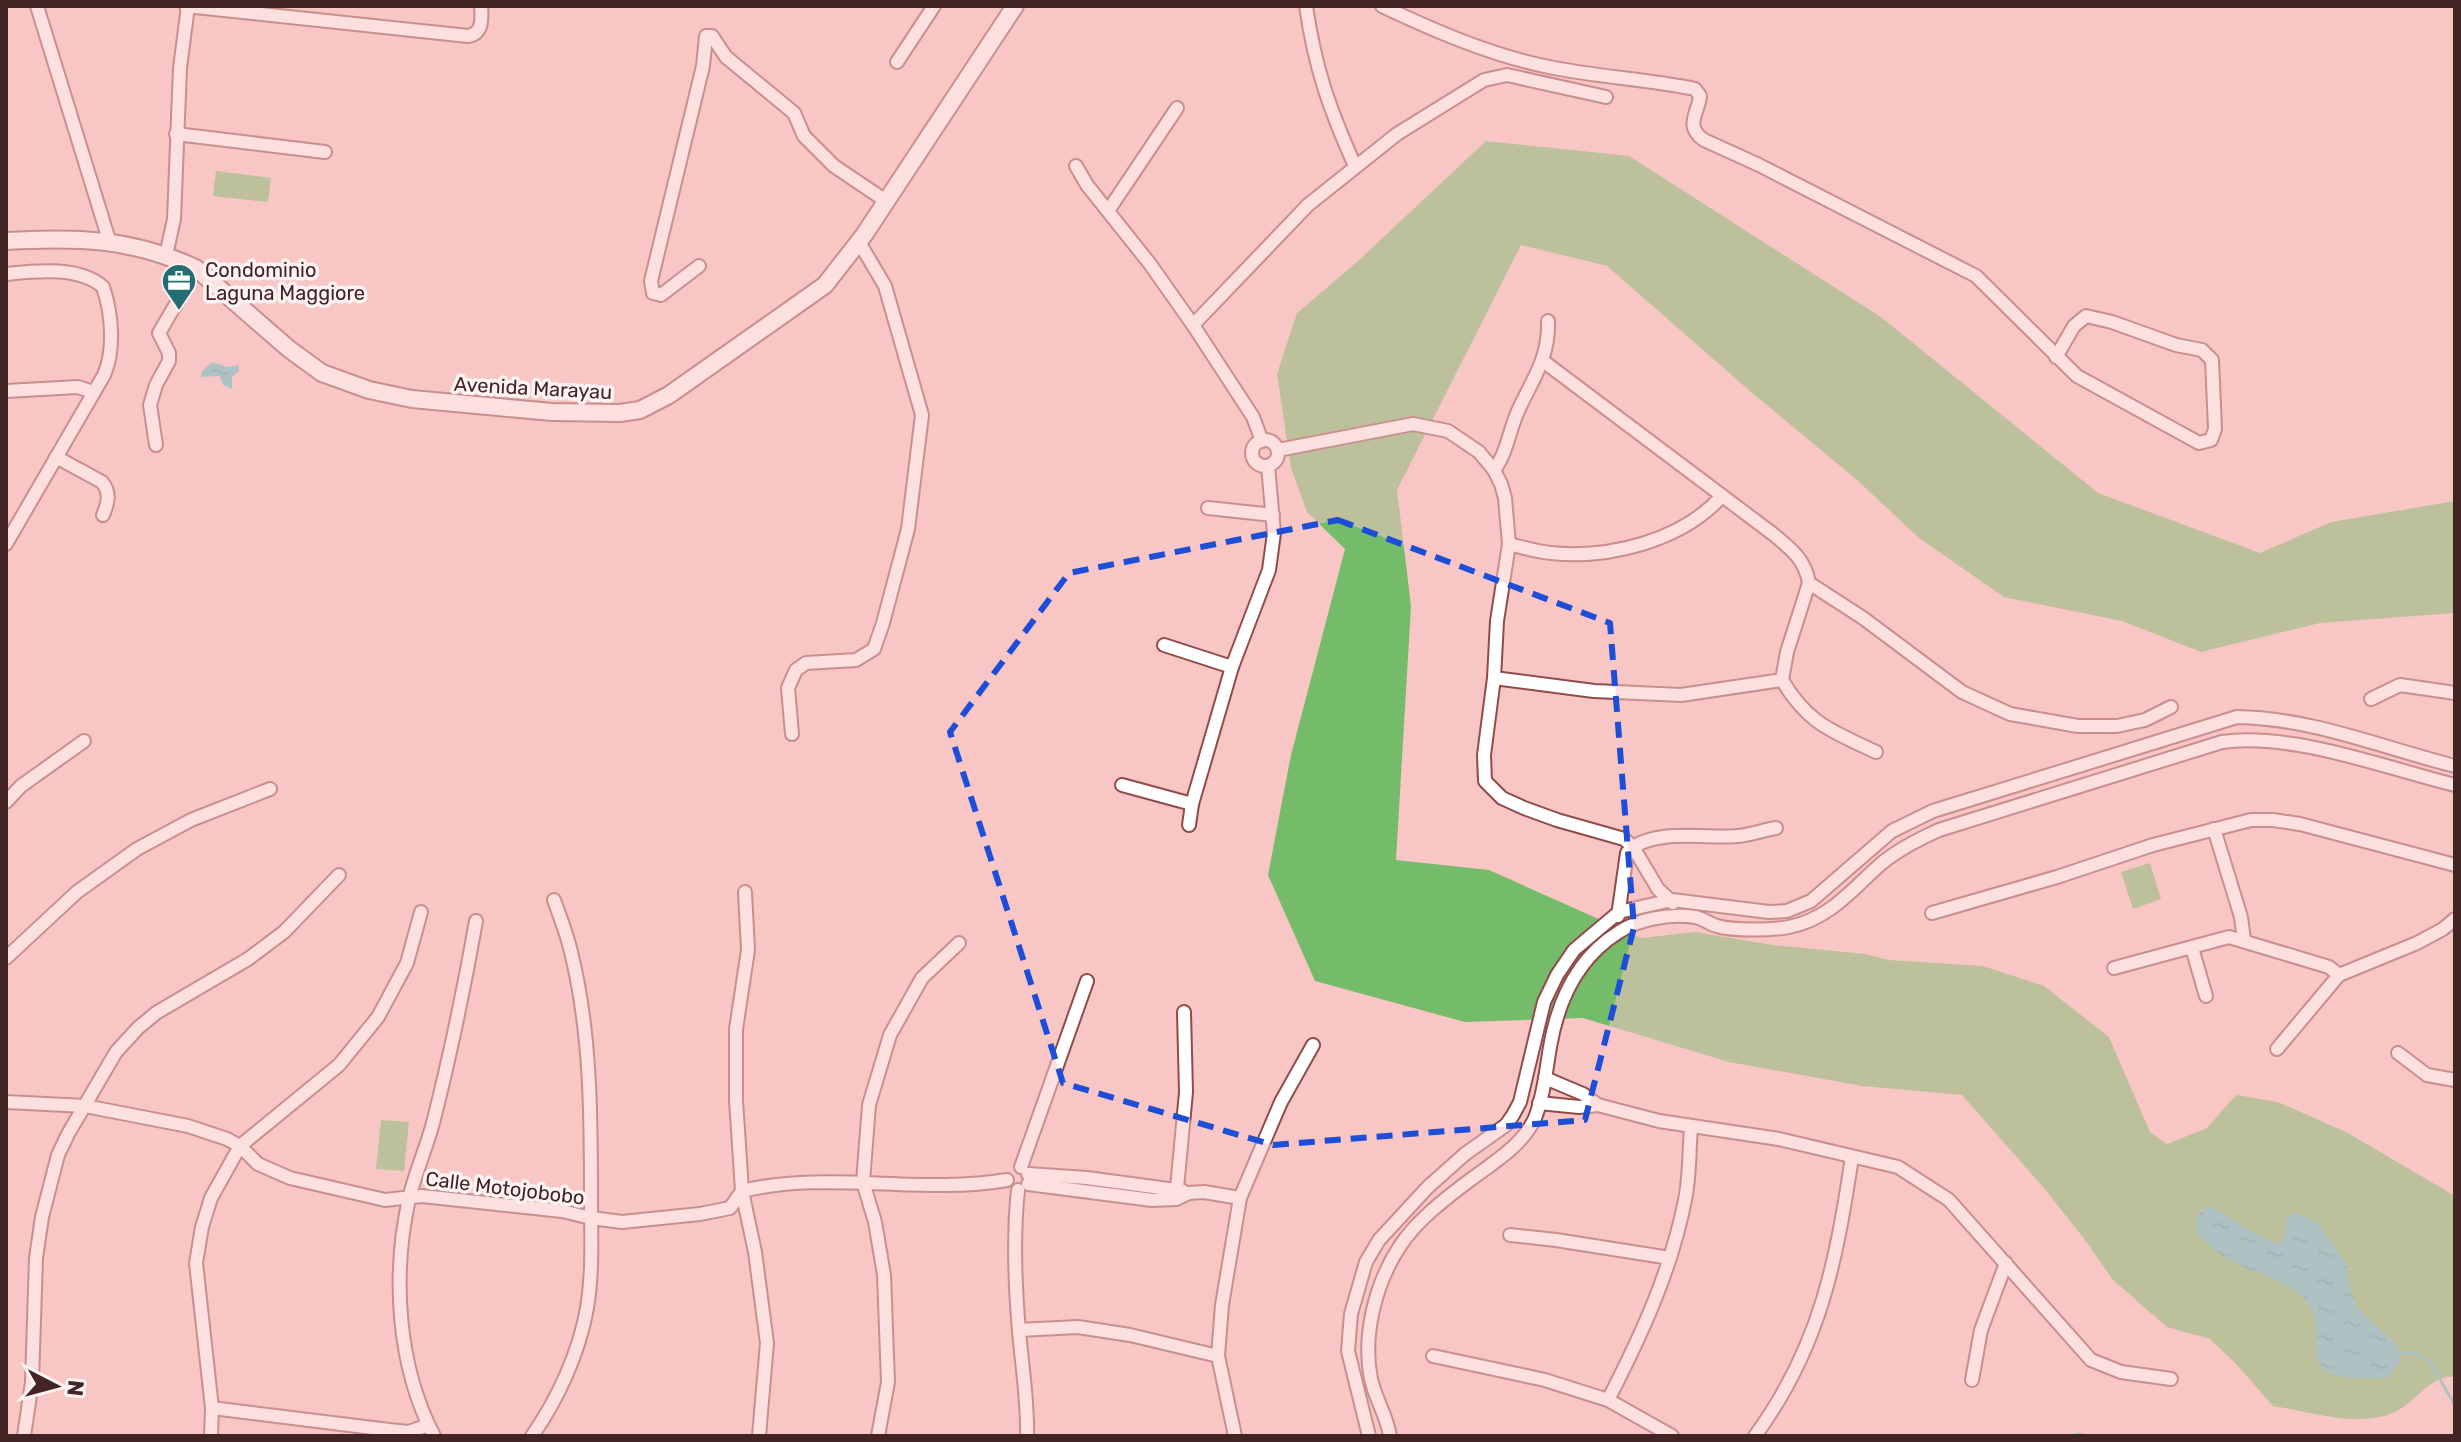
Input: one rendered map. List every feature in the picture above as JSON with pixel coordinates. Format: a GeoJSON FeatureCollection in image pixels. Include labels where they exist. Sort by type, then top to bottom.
{"type":"FeatureCollection","features":[{"type":"Feature","properties":{"kind":"street"},"geometry":{"type":"LineString","coordinates":[[37,6],[109,240]]}},
{"type":"Feature","properties":{"kind":"street"},"geometry":{"type":"LineString","coordinates":[[166,255],[174,219],[180,68],[187,6],[468,36],[479,30],[481,6]]}},
{"type":"Feature","properties":{"kind":"street"},"geometry":{"type":"LineString","coordinates":[[897,62],[934,6]]}},
{"type":"Feature","properties":{"kind":"street","name":"Avenida Marayau"},"geometry":{"type":"LineString","coordinates":[[6,241],[109,240],[166,255],[197,269],[289,349],[322,373],[369,390],[458,405],[620,413],[640,410],[669,395],[825,285],[859,242],[1015,6]]}},
{"type":"Feature","properties":{"kind":"street"},"geometry":{"type":"LineString","coordinates":[[1306,6],[1312,52],[1329,108],[1355,166]]}},
{"type":"Feature","properties":{"kind":"street"},"geometry":{"type":"LineString","coordinates":[[1382,6],[1428,28],[1518,59],[1562,69],[1695,89],[1700,96],[1692,117],[1692,126],[1697,135],[1724,152],[1759,165],[1976,276],[2056,357],[2077,376],[2199,443],[2211,440],[2215,429],[2212,360],[2202,350],[2176,345],[2086,316],[2074,326],[2056,357]]}},
{"type":"Feature","properties":{"kind":"street"},"geometry":{"type":"LineString","coordinates":[[699,266],[661,295],[653,293],[651,281],[703,66],[706,36],[712,36],[726,57],[794,113],[804,136],[834,166],[886,201]]}},
{"type":"Feature","properties":{"kind":"street"},"geometry":{"type":"LineString","coordinates":[[703,66],[714,56],[726,57]]}},
{"type":"Feature","properties":{"kind":"street"},"geometry":{"type":"LineString","coordinates":[[1193,325],[1308,205],[1397,134],[1484,80],[1507,75],[1606,97]]}},
{"type":"Feature","properties":{"kind":"street"},"geometry":{"type":"LineString","coordinates":[[1108,211],[1177,108]]}},
{"type":"Feature","properties":{"kind":"street"},"geometry":{"type":"LineString","coordinates":[[176,134],[325,152]]}},
{"type":"Feature","properties":{"kind":"street"},"geometry":{"type":"LineString","coordinates":[[1076,166],[1193,325],[1253,417],[1262,441]]}},
{"type":"Feature","properties":{"kind":"street"},"geometry":{"type":"LineString","coordinates":[[792,734],[788,688],[796,670],[806,663],[856,660],[874,649],[908,529],[922,415],[885,286],[859,242]]}},
{"type":"Feature","properties":{"kind":"street"},"geometry":{"type":"LineString","coordinates":[[6,274],[69,273],[84,276],[103,287],[110,317],[109,362],[6,544]]}},
{"type":"Feature","properties":{"kind":"street"},"geometry":{"type":"LineString","coordinates":[[156,445],[150,405],[156,385],[169,361],[169,353],[159,333],[176,304]]}},
{"type":"Feature","properties":{"kind":"street"},"geometry":{"type":"LineString","coordinates":[[1494,470],[1501,461],[1517,412],[1543,361],[1549,343],[1548,321]]}},
{"type":"Feature","properties":{"kind":"street"},"geometry":{"type":"LineString","coordinates":[[1543,361],[1800,557],[1809,583],[1787,652],[1782,680],[1794,701],[1808,716],[1876,752]]}},
{"type":"Feature","properties":{"kind":"street"},"geometry":{"type":"LineString","coordinates":[[6,391],[78,387],[93,392]]}},
{"type":"Feature","properties":{"kind":"street"},"geometry":{"type":"LineString","coordinates":[[1278,450],[1413,424],[1448,431],[1479,452],[1494,470],[1505,498],[1509,544],[1497,621],[1494,678],[1484,755],[1485,781],[1502,798],[1524,808],[1624,839],[1633,847],[1658,889],[1672,900],[1679,917]]}},
{"type":"Feature","properties":{"kind":"street"},"geometry":{"type":"LineString","coordinates":[[1262,441],[1272,442],[1278,450],[1276,460],[1268,466],[1259,464],[1253,456],[1254,446],[1262,441]]}},
{"type":"Feature","properties":{"kind":"street"},"geometry":{"type":"LineString","coordinates":[[56,457],[102,482],[107,488],[108,503],[103,515]]}},
{"type":"Feature","properties":{"kind":"street"},"geometry":{"type":"LineString","coordinates":[[1189,825],[1192,804],[1232,667],[1269,570],[1274,533],[1268,466]]}},
{"type":"Feature","properties":{"kind":"street"},"geometry":{"type":"LineString","coordinates":[[1509,544],[1551,553],[1626,549],[1683,527],[1710,509],[1721,497]]}},
{"type":"Feature","properties":{"kind":"street"},"geometry":{"type":"LineString","coordinates":[[1208,508],[1273,515]]}},
{"type":"Feature","properties":{"kind":"street"},"geometry":{"type":"LineString","coordinates":[[1809,583],[1863,618],[1962,692],[2010,714],[2078,726],[2117,726],[2145,720],[2171,707]]}},
{"type":"Feature","properties":{"kind":"street"},"geometry":{"type":"LineString","coordinates":[[1164,645],[1232,667]]}},
{"type":"Feature","properties":{"kind":"street"},"geometry":{"type":"LineString","coordinates":[[1494,678],[1594,691],[1681,695],[1782,680]]}},
{"type":"Feature","properties":{"kind":"street"},"geometry":{"type":"LineString","coordinates":[[2371,699],[2400,685],[2455,693]]}},
{"type":"Feature","properties":{"kind":"street"},"geometry":{"type":"LineString","coordinates":[[1369,1436],[1348,1351],[1351,1314],[1366,1262],[1379,1240],[1435,1182],[1456,1162],[1506,1125],[1520,1102],[1544,1002],[1557,975],[1574,950],[1619,912],[1672,900],[1787,911],[1811,901],[1892,831],[1933,811],[2237,717],[2268,717],[2321,728],[2455,766]]}},
{"type":"Feature","properties":{"kind":"street"},"geometry":{"type":"LineString","coordinates":[[1390,1436],[1371,1379],[1369,1338],[1374,1306],[1387,1269],[1400,1245],[1449,1197],[1518,1141],[1530,1127],[1539,1103],[1565,989],[1582,964],[1617,932],[1653,919],[1679,917],[1697,917],[1717,927],[1769,930],[1806,922],[1835,907],[1882,864],[1922,838],[2222,742],[2248,738],[2323,751],[2455,785]]}},
{"type":"Feature","properties":{"kind":"street"},"geometry":{"type":"LineString","coordinates":[[6,802],[21,786],[84,741]]}},
{"type":"Feature","properties":{"kind":"street"},"geometry":{"type":"LineString","coordinates":[[2435,780],[2440,762]]}},
{"type":"Feature","properties":{"kind":"street"},"geometry":{"type":"LineString","coordinates":[[2051,775],[2057,794]]}},
{"type":"Feature","properties":{"kind":"street"},"geometry":{"type":"LineString","coordinates":[[1122,785],[1192,804]]}},
{"type":"Feature","properties":{"kind":"street"},"geometry":{"type":"LineString","coordinates":[[6,958],[77,892],[137,849],[191,820],[270,789]]}},
{"type":"Feature","properties":{"kind":"street"},"geometry":{"type":"LineString","coordinates":[[1932,913],[2251,820],[2300,824],[2455,865]]}},
{"type":"Feature","properties":{"kind":"street"},"geometry":{"type":"LineString","coordinates":[[1617,932],[1627,853],[1633,847],[1662,838],[1738,836],[1776,828]]}},
{"type":"Feature","properties":{"kind":"street"},"geometry":{"type":"LineString","coordinates":[[2214,829],[2241,917],[2244,940]]}},
{"type":"Feature","properties":{"kind":"street"},"geometry":{"type":"LineString","coordinates":[[24,1436],[32,1382],[36,1258],[42,1217],[58,1155],[85,1106],[116,1052],[138,1028],[200,985],[248,959],[284,932],[339,875]]}},
{"type":"Feature","properties":{"kind":"street"},"geometry":{"type":"LineString","coordinates":[[745,892],[748,950],[736,1043],[736,1100],[742,1191],[755,1252],[767,1343],[760,1434],[775,1436]]}},
{"type":"Feature","properties":{"kind":"street"},"geometry":{"type":"LineString","coordinates":[[532,1436],[557,1397],[587,1310],[593,1257],[591,1098],[583,1013],[571,951],[554,900]]}},
{"type":"Feature","properties":{"kind":"street"},"geometry":{"type":"LineString","coordinates":[[211,1436],[212,1408],[196,1263],[211,1198],[240,1146],[318,1085],[363,1038],[407,963],[421,912]]}},
{"type":"Feature","properties":{"kind":"street"},"geometry":{"type":"LineString","coordinates":[[2277,1049],[2339,975],[2417,943],[2455,919]]}},
{"type":"Feature","properties":{"kind":"street"},"geometry":{"type":"LineString","coordinates":[[212,1408],[399,1431],[431,1430],[401,1326],[400,1263],[409,1197],[443,1082],[463,998],[476,921]]}},
{"type":"Feature","properties":{"kind":"street"},"geometry":{"type":"LineString","coordinates":[[2114,968],[2229,937],[2329,967],[2339,975]]}},
{"type":"Feature","properties":{"kind":"street"},"geometry":{"type":"LineString","coordinates":[[878,1436],[888,1382],[885,1289],[875,1222],[863,1182],[869,1105],[890,1035],[922,978],[959,943]]}},
{"type":"Feature","properties":{"kind":"street"},"geometry":{"type":"LineString","coordinates":[[2192,948],[2206,996]]}},
{"type":"Feature","properties":{"kind":"street"},"geometry":{"type":"LineString","coordinates":[[1027,1436],[1028,1410],[1015,1253],[1024,1179],[1087,981]]}},
{"type":"Feature","properties":{"kind":"street"},"geometry":{"type":"LineString","coordinates":[[1181,1194],[1186,1092],[1184,1012]]}},
{"type":"Feature","properties":{"kind":"street"},"geometry":{"type":"LineString","coordinates":[[1235,1436],[1218,1356],[1222,1305],[1240,1198],[1281,1102],[1313,1045]]}},
{"type":"Feature","properties":{"kind":"street"},"geometry":{"type":"LineString","coordinates":[[2398,1053],[2427,1075],[2455,1080]]}},
{"type":"Feature","properties":{"kind":"street"},"geometry":{"type":"LineString","coordinates":[[1545,1078],[1583,1094],[1598,1105]]}},
{"type":"Feature","properties":{"kind":"street","name":"Calle Motojobobo"},"geometry":{"type":"LineString","coordinates":[[6,1102],[85,1106],[188,1126],[240,1146],[258,1164],[290,1178],[376,1199],[422,1196],[562,1211],[622,1222],[730,1208],[742,1191],[772,1185],[826,1181],[909,1186],[981,1185],[1007,1180]]}},
{"type":"Feature","properties":{"kind":"street"},"geometry":{"type":"LineString","coordinates":[[1539,1103],[1579,1107],[1598,1105],[1691,1127],[1779,1139],[1898,1167],[1949,1200],[2091,1360],[2121,1372],[2171,1379]]}},
{"type":"Feature","properties":{"kind":"street"},"geometry":{"type":"LineString","coordinates":[[1608,1400],[1647,1319],[1670,1258],[1686,1198],[1691,1127]]}},
{"type":"Feature","properties":{"kind":"street"},"geometry":{"type":"LineString","coordinates":[[1755,1436],[1771,1415],[1820,1315],[1834,1264],[1852,1157]]}},
{"type":"Feature","properties":{"kind":"street"},"geometry":{"type":"LineString","coordinates":[[1456,1162],[1467,1182]]}},
{"type":"Feature","properties":{"kind":"street"},"geometry":{"type":"LineString","coordinates":[[1024,1179],[1010,1186],[1007,1180],[1011,1170],[1024,1179],[1152,1200],[1204,1192],[1240,1198]]}},
{"type":"Feature","properties":{"kind":"street"},"geometry":{"type":"LineString","coordinates":[[1435,1182],[1449,1197]]}},
{"type":"Feature","properties":{"kind":"street"},"geometry":{"type":"LineString","coordinates":[[1510,1235],[1670,1258]]}},
{"type":"Feature","properties":{"kind":"street"},"geometry":{"type":"LineString","coordinates":[[1972,1380],[1981,1330],[2006,1263]]}},
{"type":"Feature","properties":{"kind":"street"},"geometry":{"type":"LineString","coordinates":[[1019,1330],[1078,1327],[1130,1335],[1218,1356]]}},
{"type":"Feature","properties":{"kind":"street"},"geometry":{"type":"LineString","coordinates":[[1433,1356],[1545,1380],[1608,1400],[1672,1436]]}},
{"type":"Feature","properties":{"kind":"highlighted area"},"geometry":{"type":"Polygon","coordinates":[[[1338,520],[1610,623],[1634,927],[1585,1120],[1273,1145],[1063,1083],[950,732],[1069,573],[1338,520]]]}},
{"type":"Feature","properties":{"kind":"green space"},"geometry":{"type":"Polygon","coordinates":[[[1486,141],[1629,156],[1881,317],[2098,493],[2260,553],[2331,522],[2455,501],[2455,613],[2320,623],[2201,652],[2122,621],[2004,597],[1919,538],[1856,479],[1607,266],[1521,245],[1397,490],[1411,606],[1396,860],[1489,870],[1641,938],[1695,932],[1773,945],[1866,954],[1889,960],[1983,966],[2044,986],[2109,1037],[2150,1132],[2167,1144],[2207,1128],[2236,1095],[2278,1102],[2348,1133],[2455,1196],[2455,1377],[2446,1377],[2431,1384],[2397,1411],[2368,1419],[2336,1418],[2273,1406],[2210,1339],[2167,1327],[2113,1280],[2044,1188],[1962,1095],[1862,1086],[1729,1062],[1583,1018],[1465,1022],[1315,981],[1268,875],[1291,755],[1345,549],[1307,512],[1291,468],[1277,374],[1297,313],[1357,262],[1486,141]]]}},
{"type":"Feature","properties":{"kind":"green space"},"geometry":{"type":"Polygon","coordinates":[[[216,171],[271,178],[268,202],[213,196],[216,171]]]}},
{"type":"Feature","properties":{"kind":"green space"},"geometry":{"type":"Polygon","coordinates":[[[2150,863],[2161,899],[2133,909],[2121,872],[2150,863]]]}},
{"type":"Feature","properties":{"kind":"green space"},"geometry":{"type":"Polygon","coordinates":[[[381,1120],[409,1122],[404,1171],[376,1169],[381,1120]]]}},
{"type":"Feature","properties":{"kind":"water"},"geometry":{"type":"Polygon","coordinates":[[[212,362],[227,367],[239,365],[239,371],[232,377],[232,389],[223,385],[219,376],[201,377],[202,371],[212,362]]]}},
{"type":"Feature","properties":{"kind":"water"},"geometry":{"type":"Polygon","coordinates":[[[2213,1207],[2252,1232],[2278,1243],[2285,1238],[2287,1216],[2296,1213],[2317,1222],[2347,1265],[2349,1286],[2358,1308],[2397,1346],[2400,1362],[2388,1378],[2352,1378],[2330,1373],[2320,1365],[2316,1354],[2316,1325],[2311,1310],[2299,1294],[2226,1258],[2197,1234],[2195,1221],[2201,1210],[2213,1207]]]}},
{"type":"Feature","properties":{"kind":"waterway"},"geometry":{"type":"LineString","coordinates":[[2398,1353],[2415,1353],[2429,1361],[2455,1405]]}},
{"type":"Feature","properties":{"kind":"waterway"},"geometry":{"type":"LineString","coordinates":[[2073,1436],[2087,1436]]}},
{"type":"Feature","properties":{"kind":"place","name":"Condominio Laguna Maggiore"},"geometry":{"type":"Point","coordinates":[179,312]}}]}
